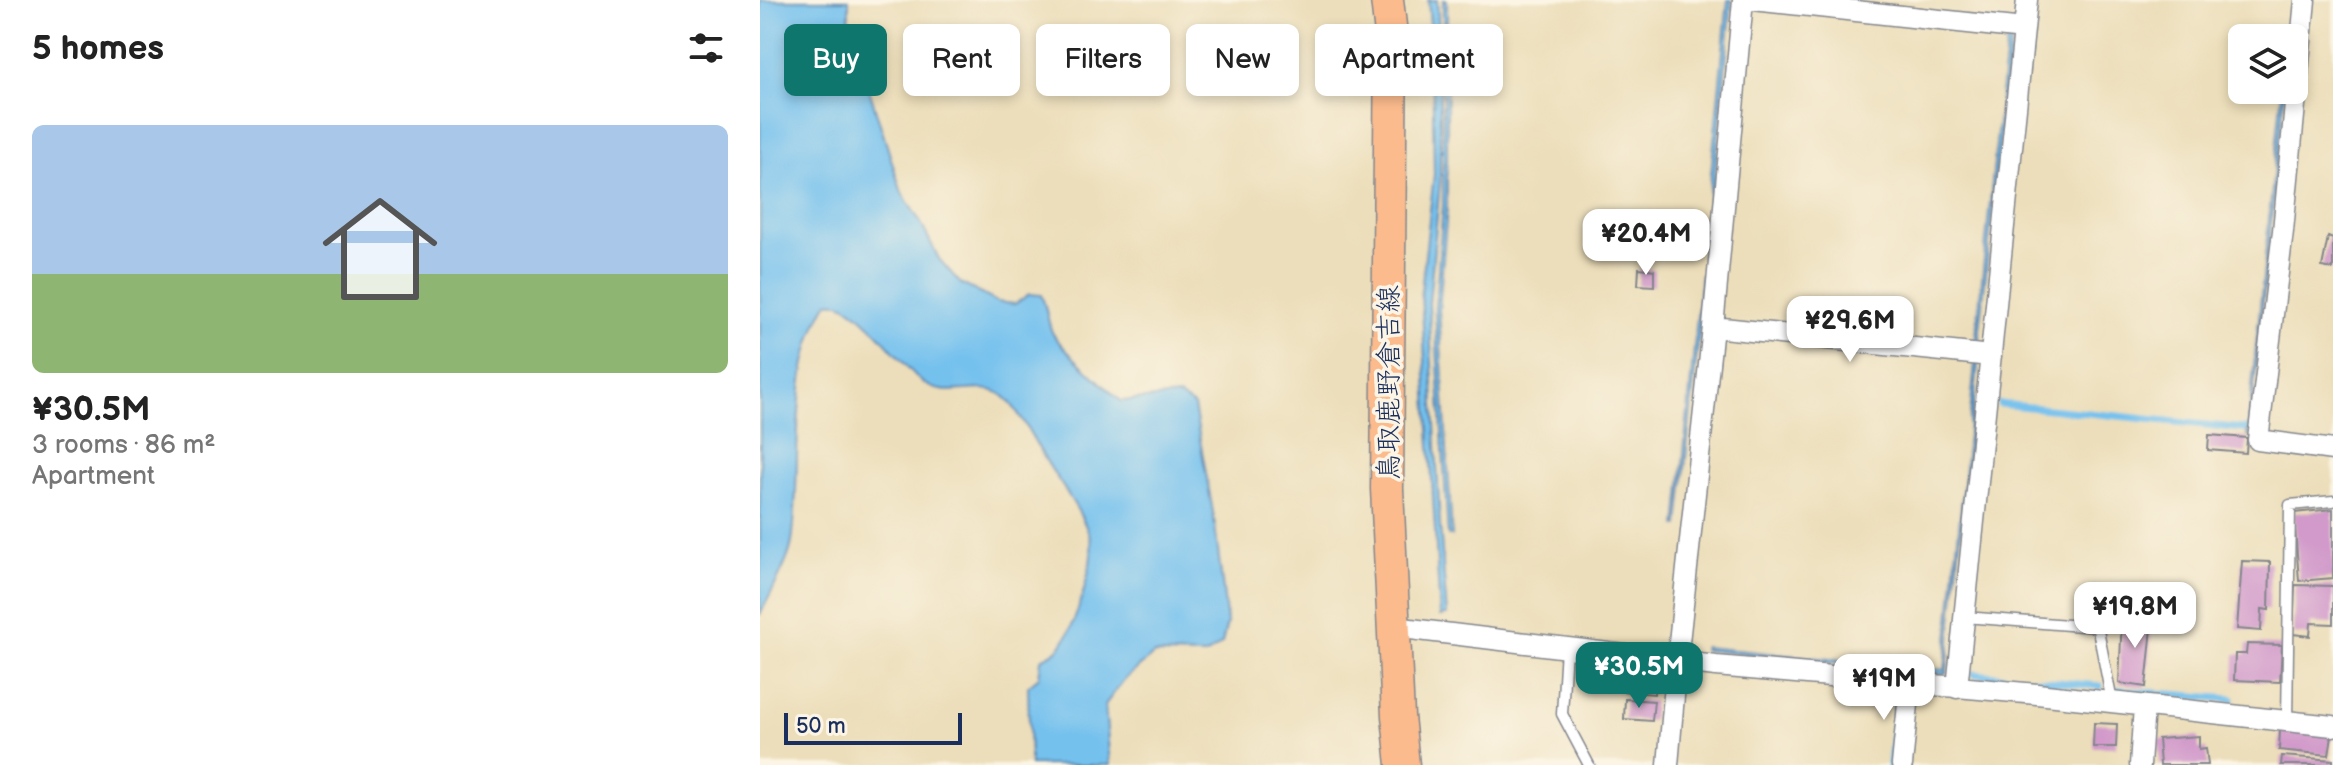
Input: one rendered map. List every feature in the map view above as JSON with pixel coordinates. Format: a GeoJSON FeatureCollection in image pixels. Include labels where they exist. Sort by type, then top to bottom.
{"type":"FeatureCollection","features":[{"type":"Feature","properties":{"kind":"main road","name":"鳥取鹿野倉吉線"},"geometry":{"type":"LineString","coordinates":[[1387,0],[1391,34],[1387,489],[1403,765]]}},
{"type":"Feature","properties":{"kind":"street"},"geometry":{"type":"LineString","coordinates":[[1668,765],[1743,0]]}},
{"type":"Feature","properties":{"kind":"street"},"geometry":{"type":"LineString","coordinates":[[1753,0],[2024,29]]}},
{"type":"Feature","properties":{"kind":"street"},"geometry":{"type":"LineString","coordinates":[[1957,688],[2027,0]]}},
{"type":"Feature","properties":{"kind":"street"},"geometry":{"type":"LineString","coordinates":[[2305,0],[2283,231],[2258,440],[2333,450]]}},
{"type":"Feature","properties":{"kind":"street"},"geometry":{"type":"LineString","coordinates":[[1713,327],[1991,356]]}},
{"type":"Feature","properties":{"kind":"street"},"geometry":{"type":"LineString","coordinates":[[1394,627],[1677,661],[2037,694],[2333,726]]}},
{"type":"Feature","properties":{"kind":"street"},"geometry":{"type":"LineString","coordinates":[[1902,765],[1910,684]]}},
{"type":"Feature","properties":{"kind":"street"},"geometry":{"type":"LineString","coordinates":[[2140,765],[2144,706]]}},
{"type":"Feature","properties":{"kind":"lane"},"geometry":{"type":"LineString","coordinates":[[2287,722],[2290,505],[2333,501]]}},
{"type":"Feature","properties":{"kind":"lane"},"geometry":{"type":"LineString","coordinates":[[1964,617],[2095,627],[2112,702]]}},
{"type":"Feature","properties":{"kind":"lane"},"geometry":{"type":"LineString","coordinates":[[1566,648],[1562,714],[1589,765]]}},
{"type":"Feature","properties":{"kind":"water"},"geometry":{"type":"Polygon","coordinates":[[[760,0],[849,0],[849,24],[784,24],[784,96],[871,96],[902,193],[939,259],[960,283],[997,302],[1015,304],[1029,294],[1041,295],[1050,327],[1057,339],[1121,401],[1179,396],[1194,406],[1214,518],[1227,623],[1222,644],[1206,655],[1154,654],[1123,681],[1105,705],[1110,765],[1030,765],[1028,686],[1039,677],[1041,659],[1061,646],[1072,625],[1090,565],[1088,531],[1022,420],[1004,397],[990,390],[951,391],[931,387],[922,382],[851,309],[828,302],[815,329],[801,388],[792,542],[783,569],[760,615],[760,0]]]}},
{"type":"Feature","properties":{"kind":"water"},"geometry":{"type":"Polygon","coordinates":[[[1428,0],[1437,0],[1439,24],[1430,24],[1428,0]]]}},
{"type":"Feature","properties":{"kind":"water"},"geometry":{"type":"Polygon","coordinates":[[[1443,0],[1447,0],[1447,24],[1443,24],[1443,0]]]}},
{"type":"Feature","properties":{"kind":"water"},"geometry":{"type":"Polygon","coordinates":[[[1728,0],[1732,0],[1707,256],[1703,256],[1728,0]]]}},
{"type":"Feature","properties":{"kind":"water"},"geometry":{"type":"Polygon","coordinates":[[[2007,38],[2011,38],[1978,347],[1975,347],[2007,38]]]}},
{"type":"Feature","properties":{"kind":"water"},"geometry":{"type":"Polygon","coordinates":[[[1433,96],[1440,96],[1440,181],[1429,304],[1447,615],[1440,616],[1421,292],[1434,174],[1433,96]]]}},
{"type":"Feature","properties":{"kind":"water"},"geometry":{"type":"Polygon","coordinates":[[[1443,96],[1447,96],[1447,207],[1439,310],[1452,536],[1448,536],[1435,309],[1443,206],[1443,96]]]}},
{"type":"Feature","properties":{"kind":"water"},"geometry":{"type":"Polygon","coordinates":[[[2281,104],[2284,104],[2249,437],[2281,104]]]}},
{"type":"Feature","properties":{"kind":"water"},"geometry":{"type":"Polygon","coordinates":[[[1701,275],[1705,276],[1677,526],[1701,275]]]}},
{"type":"Feature","properties":{"kind":"water"},"geometry":{"type":"Polygon","coordinates":[[[1975,364],[1978,364],[1947,672],[1703,650],[1704,647],[1945,670],[1975,364]]]}},
{"type":"Feature","properties":{"kind":"building"},"geometry":{"type":"Polygon","coordinates":[[[2328,237],[2333,239],[2333,269],[2322,267],[2328,237]]]}},
{"type":"Feature","properties":{"kind":"building"},"geometry":{"type":"Polygon","coordinates":[[[1639,268],[1654,270],[1654,286],[1638,285],[1639,268]]]}},
{"type":"Feature","properties":{"kind":"building"},"geometry":{"type":"Polygon","coordinates":[[[2209,435],[2247,438],[2246,453],[2208,450],[2209,435]]]}},
{"type":"Feature","properties":{"kind":"building"},"geometry":{"type":"Polygon","coordinates":[[[2333,509],[2333,578],[2299,581],[2294,513],[2333,509]]]}},
{"type":"Feature","properties":{"kind":"building"},"geometry":{"type":"Polygon","coordinates":[[[2242,561],[2270,562],[2269,610],[2262,609],[2261,631],[2237,629],[2242,561]]]}},
{"type":"Feature","properties":{"kind":"building"},"geometry":{"type":"Polygon","coordinates":[[[2295,585],[2333,586],[2333,624],[2311,623],[2310,636],[2293,634],[2295,585]]]}},
{"type":"Feature","properties":{"kind":"building"},"geometry":{"type":"Polygon","coordinates":[[[2122,616],[2153,618],[2146,687],[2119,683],[2122,616]]]}},
{"type":"Feature","properties":{"kind":"building"},"geometry":{"type":"Polygon","coordinates":[[[2247,644],[2282,645],[2280,682],[2234,680],[2235,654],[2246,654],[2247,644]]]}},
{"type":"Feature","properties":{"kind":"building"},"geometry":{"type":"Polygon","coordinates":[[[1601,671],[1656,675],[1654,694],[1600,689],[1601,671]]]}},
{"type":"Feature","properties":{"kind":"building"},"geometry":{"type":"Polygon","coordinates":[[[1625,699],[1654,701],[1652,721],[1624,719],[1625,699]]]}},
{"type":"Feature","properties":{"kind":"building"},"geometry":{"type":"Polygon","coordinates":[[[2094,723],[2117,724],[2116,747],[2093,747],[2094,723]]]}},
{"type":"Feature","properties":{"kind":"building"},"geometry":{"type":"Polygon","coordinates":[[[2280,730],[2332,735],[2329,755],[2279,750],[2280,730]]]}},
{"type":"Feature","properties":{"kind":"building"},"geometry":{"type":"Polygon","coordinates":[[[2199,736],[2199,749],[2206,748],[2208,765],[2160,765],[2158,739],[2199,736]]]}},
{"type":"Feature","properties":{"kind":"building"},"geometry":{"type":"Polygon","coordinates":[[[2282,756],[2333,760],[2333,765],[2281,765],[2282,756]]]}},
{"type":"Feature","properties":{"kind":"waterway"},"geometry":{"type":"LineString","coordinates":[[2000,404],[2245,429]]}},
{"type":"Feature","properties":{"kind":"waterway"},"geometry":{"type":"LineString","coordinates":[[1974,674],[2100,686]]}},
{"type":"Feature","properties":{"kind":"waterway"},"geometry":{"type":"LineString","coordinates":[[2119,690],[2232,699]]}},
{"type":"Feature","properties":{"kind":"waterway"},"geometry":{"type":"LineString","coordinates":[[1890,765],[1897,697]]}}]}
